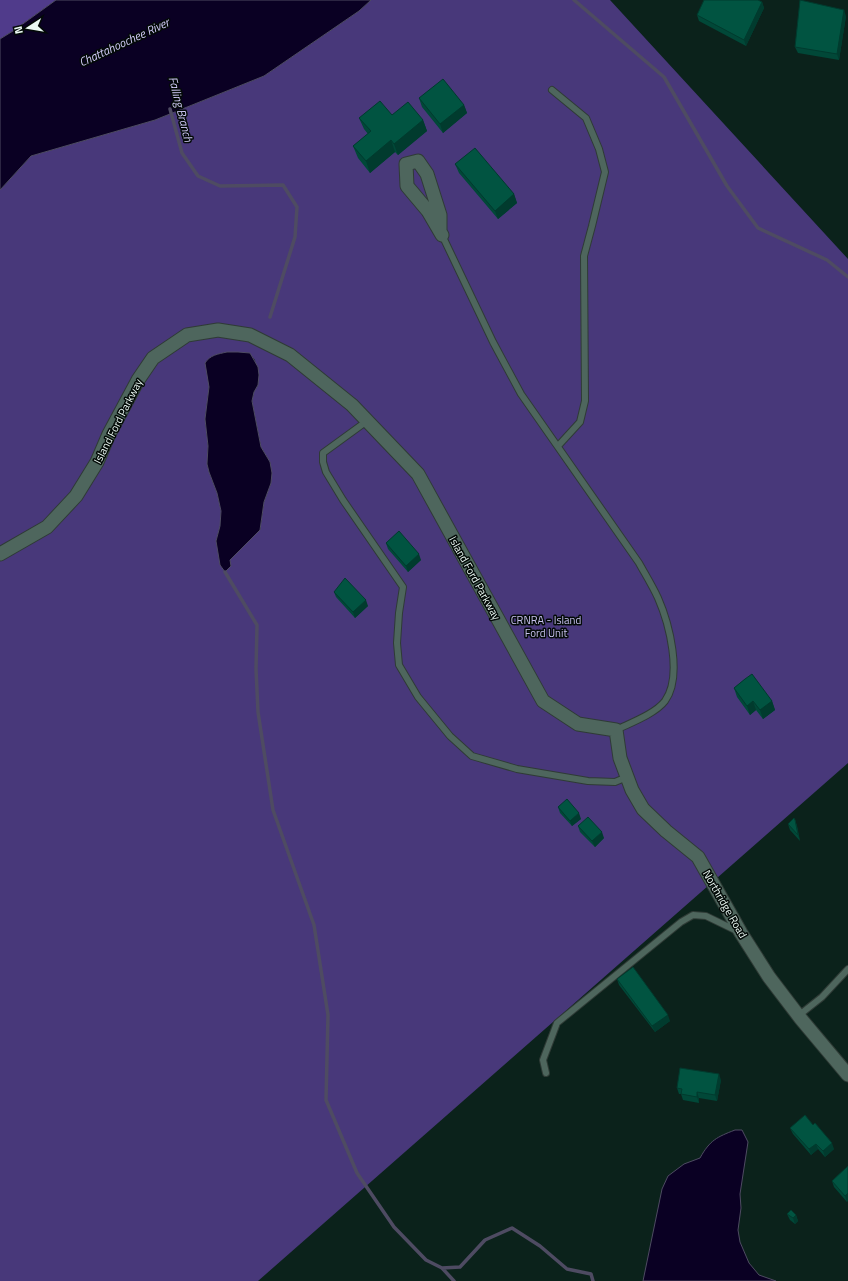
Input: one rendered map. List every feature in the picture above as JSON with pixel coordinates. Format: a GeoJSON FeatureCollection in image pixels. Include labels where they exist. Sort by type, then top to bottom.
{"type":"FeatureCollection","features":[{"type":"Feature","properties":{"kind":"street","name":"Island Ford Parkway"},"geometry":{"type":"LineString","coordinates":[[0,554],[47,527],[76,496],[97,462],[109,434],[138,380],[153,358],[187,334],[218,330],[250,336],[290,355],[352,405],[418,474],[543,701],[578,724],[616,730]]}},
{"type":"Feature","properties":{"kind":"street","name":"Northridge Road"},"geometry":{"type":"LineString","coordinates":[[616,730],[620,758],[632,790],[643,809],[666,831],[698,857],[740,933],[770,977],[798,1016],[848,1075]]}},
{"type":"Feature","properties":{"kind":"lane"},"geometry":{"type":"LineString","coordinates":[[552,90],[586,118],[598,149],[604,172],[584,256],[585,401],[580,422],[558,446]]}},
{"type":"Feature","properties":{"kind":"lane"},"geometry":{"type":"LineString","coordinates":[[441,232],[493,342],[521,394],[649,580],[666,621],[674,671],[670,692],[664,702],[656,709],[616,730]]}},
{"type":"Feature","properties":{"kind":"lane"},"geometry":{"type":"LineString","coordinates":[[367,421],[323,453],[323,462],[326,472],[343,500],[403,587],[399,613],[397,643],[399,665],[418,697],[450,736],[472,756],[518,769],[588,781],[615,782],[627,777]]}},
{"type":"Feature","properties":{"kind":"lane"},"geometry":{"type":"LineString","coordinates":[[546,1073],[543,1060],[557,1023],[681,922],[693,915],[706,916],[740,933]]}},
{"type":"Feature","properties":{"kind":"lane"},"geometry":{"type":"LineString","coordinates":[[798,1016],[822,997],[848,969]]}},
{"type":"Feature","properties":{"kind":"green space","name":"CRNRA - Island Ford Unit"},"geometry":{"type":"Polygon","coordinates":[[[371,0],[610,0],[848,259],[848,763],[258,1281],[0,1281],[0,190],[31,156],[155,120],[264,76],[359,11],[371,0]],[[250,354],[209,387],[205,419],[208,446],[207,464],[217,493],[221,511],[220,526],[216,541],[230,560],[260,530],[264,502],[271,483],[270,462],[261,447],[252,401],[254,392],[258,385],[255,360],[250,354]]]}},
{"type":"Feature","properties":{"kind":"shaded area"},"geometry":{"type":"Polygon","coordinates":[[[0,0],[56,0],[0,39],[0,0]]]}},
{"type":"Feature","properties":{"kind":"water","name":"Chattahoochee River"},"geometry":{"type":"Polygon","coordinates":[[[56,0],[371,0],[359,11],[264,76],[155,120],[31,156],[0,190],[0,39],[56,0]]]}},
{"type":"Feature","properties":{"kind":"water"},"geometry":{"type":"Polygon","coordinates":[[[227,352],[250,353],[258,367],[258,385],[254,392],[252,401],[261,447],[270,462],[272,473],[271,483],[264,502],[260,530],[230,560],[231,566],[225,572],[220,565],[216,541],[220,526],[221,511],[217,493],[207,464],[208,446],[205,419],[209,387],[205,363],[217,354],[227,352]]]}},
{"type":"Feature","properties":{"kind":"water"},"geometry":{"type":"Polygon","coordinates":[[[735,1130],[742,1130],[748,1142],[740,1194],[741,1208],[738,1230],[740,1242],[749,1263],[759,1275],[776,1281],[643,1281],[662,1189],[668,1176],[684,1164],[700,1158],[707,1147],[714,1140],[735,1130]]]}},
{"type":"Feature","properties":{"kind":"building"},"geometry":{"type":"Polygon","coordinates":[[[704,0],[758,0],[762,2],[744,40],[697,15],[704,0]]]}},
{"type":"Feature","properties":{"kind":"building"},"geometry":{"type":"Polygon","coordinates":[[[800,0],[844,10],[837,54],[795,47],[800,0]]]}},
{"type":"Feature","properties":{"kind":"building"},"geometry":{"type":"Polygon","coordinates":[[[443,79],[464,105],[440,124],[419,98],[443,79]]]}},
{"type":"Feature","properties":{"kind":"building"},"geometry":{"type":"Polygon","coordinates":[[[380,101],[392,115],[408,102],[423,120],[394,144],[391,140],[366,161],[353,146],[371,131],[359,118],[380,101]]]}},
{"type":"Feature","properties":{"kind":"building"},"geometry":{"type":"Polygon","coordinates":[[[475,148],[514,194],[495,211],[455,164],[475,148]]]}},
{"type":"Feature","properties":{"kind":"building"},"geometry":{"type":"Polygon","coordinates":[[[399,531],[419,554],[406,566],[386,543],[399,531]]]}},
{"type":"Feature","properties":{"kind":"building"},"geometry":{"type":"Polygon","coordinates":[[[345,578],[366,600],[353,612],[334,592],[345,578]]]}},
{"type":"Feature","properties":{"kind":"building"},"geometry":{"type":"Polygon","coordinates":[[[752,674],[772,701],[760,710],[753,701],[747,706],[734,688],[752,674]]]}},
{"type":"Feature","properties":{"kind":"building"},"geometry":{"type":"Polygon","coordinates":[[[567,799],[579,813],[570,821],[558,807],[567,799]]]}},
{"type":"Feature","properties":{"kind":"building"},"geometry":{"type":"Polygon","coordinates":[[[588,817],[602,832],[592,841],[578,826],[588,817]]]}},
{"type":"Feature","properties":{"kind":"building"},"geometry":{"type":"Polygon","coordinates":[[[794,818],[795,820],[798,835],[788,824],[794,818]]]}},
{"type":"Feature","properties":{"kind":"building"},"geometry":{"type":"Polygon","coordinates":[[[633,967],[668,1015],[652,1026],[617,979],[633,967]]]}},
{"type":"Feature","properties":{"kind":"building"},"geometry":{"type":"Polygon","coordinates":[[[680,1068],[719,1074],[715,1095],[697,1092],[697,1097],[681,1094],[682,1089],[677,1088],[680,1068]]]}},
{"type":"Feature","properties":{"kind":"building"},"geometry":{"type":"Polygon","coordinates":[[[805,1115],[813,1125],[815,1123],[832,1143],[823,1151],[816,1144],[809,1149],[790,1128],[805,1115]]]}},
{"type":"Feature","properties":{"kind":"building"},"geometry":{"type":"Polygon","coordinates":[[[848,1166],[848,1193],[845,1196],[832,1181],[848,1166]]]}},
{"type":"Feature","properties":{"kind":"building"},"geometry":{"type":"Polygon","coordinates":[[[791,1210],[796,1215],[793,1218],[787,1214],[791,1210]]]}},
{"type":"Feature","properties":{"kind":"waterway"},"geometry":{"type":"LineString","coordinates":[[574,0],[664,77],[727,186],[758,228],[827,260],[848,277]]}},
{"type":"Feature","properties":{"kind":"waterway","name":"Falling Branch"},"geometry":{"type":"LineString","coordinates":[[170,109],[182,153],[198,176],[220,186],[283,185],[297,207],[295,237],[270,317]]}},
{"type":"Feature","properties":{"kind":"waterway"},"geometry":{"type":"LineString","coordinates":[[225,572],[257,625],[256,669],[258,712],[273,810],[314,925],[328,1015],[326,1100],[357,1173],[394,1227],[426,1260],[442,1268],[460,1267],[485,1240],[512,1228],[540,1246],[567,1269],[591,1274],[593,1281]]}},
{"type":"Feature","properties":{"kind":"waterway"},"geometry":{"type":"LineString","coordinates":[[442,1268],[454,1281]]}}]}
